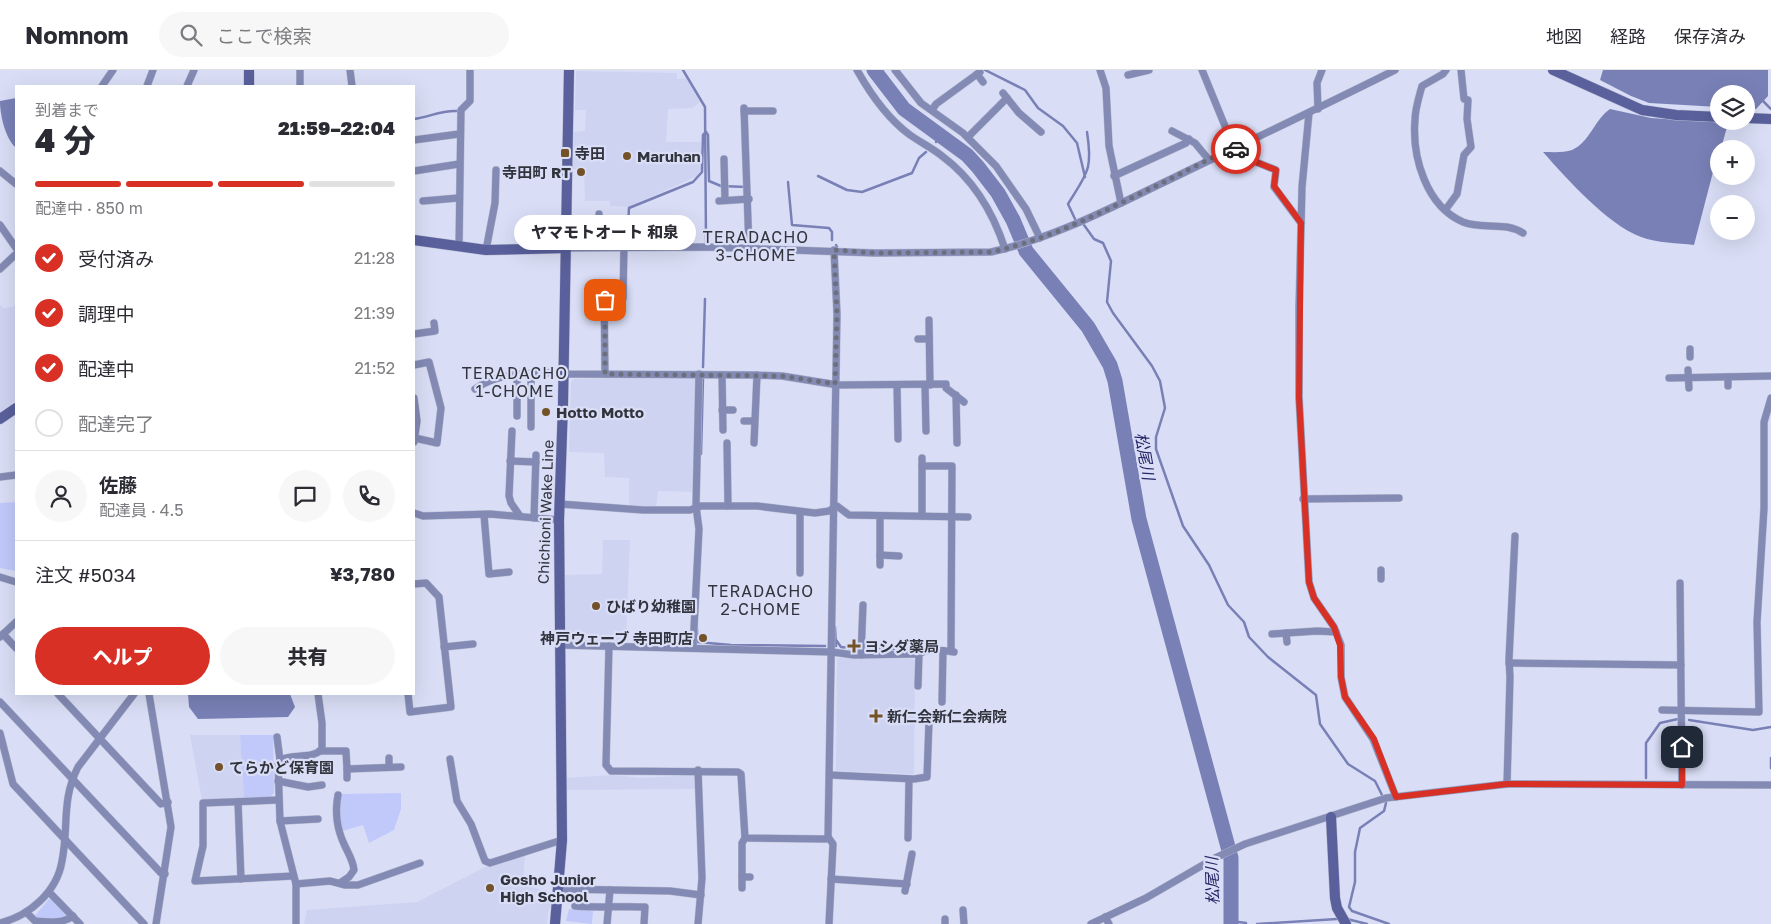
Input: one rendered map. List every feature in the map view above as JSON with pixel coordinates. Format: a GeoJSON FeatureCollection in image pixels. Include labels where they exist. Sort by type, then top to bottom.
{"type":"FeatureCollection","features":[{"type":"Feature","properties":{"kind":"main road"},"geometry":{"type":"LineString","coordinates":[[248,70],[249,85]]}},
{"type":"Feature","properties":{"kind":"main road","name":"Chichioni Wake Line"},"geometry":{"type":"LineString","coordinates":[[555,924],[562,840],[559,520],[564,374],[569,70]]}},
{"type":"Feature","properties":{"kind":"main road"},"geometry":{"type":"LineString","coordinates":[[1553,70],[1642,110],[1710,116]]}},
{"type":"Feature","properties":{"kind":"main road"},"geometry":{"type":"LineString","coordinates":[[1755,118],[1771,119]]}},
{"type":"Feature","properties":{"kind":"main road"},"geometry":{"type":"LineString","coordinates":[[415,240],[486,250],[566,248]]}},
{"type":"Feature","properties":{"kind":"main road"},"geometry":{"type":"LineString","coordinates":[[0,419],[15,409]]}},
{"type":"Feature","properties":{"kind":"main road"},"geometry":{"type":"LineString","coordinates":[[1331,817],[1334,898],[1346,924]]}},
{"type":"Feature","properties":{"kind":"street"},"geometry":{"type":"LineString","coordinates":[[103,85],[112,70]]}},
{"type":"Feature","properties":{"kind":"street"},"geometry":{"type":"LineString","coordinates":[[147,85],[153,70]]}},
{"type":"Feature","properties":{"kind":"street"},"geometry":{"type":"LineString","coordinates":[[187,85],[194,70]]}},
{"type":"Feature","properties":{"kind":"street"},"geometry":{"type":"LineString","coordinates":[[300,70],[300,85]]}},
{"type":"Feature","properties":{"kind":"street"},"geometry":{"type":"LineString","coordinates":[[350,70],[352,85]]}},
{"type":"Feature","properties":{"kind":"street"},"geometry":{"type":"LineString","coordinates":[[459,247],[459,134],[461,110],[470,101],[470,70]]}},
{"type":"Feature","properties":{"kind":"street"},"geometry":{"type":"LineString","coordinates":[[857,70],[869,91],[891,118],[908,134],[942,156],[972,186],[998,227],[1006,249]]}},
{"type":"Feature","properties":{"kind":"street"},"geometry":{"type":"LineString","coordinates":[[895,70],[912,93],[968,137],[996,166],[1026,209],[1039,239]]}},
{"type":"Feature","properties":{"kind":"street"},"geometry":{"type":"LineString","coordinates":[[1100,70],[1106,88],[1109,146],[1121,203]]}},
{"type":"Feature","properties":{"kind":"street"},"geometry":{"type":"LineString","coordinates":[[1128,75],[1149,70]]}},
{"type":"Feature","properties":{"kind":"street"},"geometry":{"type":"LineString","coordinates":[[1202,70],[1234,148],[1256,162],[1276,170],[1274,186],[1301,223]]}},
{"type":"Feature","properties":{"kind":"street"},"geometry":{"type":"LineString","coordinates":[[1318,109],[1317,83],[1322,70]]}},
{"type":"Feature","properties":{"kind":"street"},"geometry":{"type":"LineString","coordinates":[[566,248],[624,246],[749,248],[875,253],[991,252],[1006,249],[1039,239],[1121,203],[1395,70]]}},
{"type":"Feature","properties":{"kind":"street"},"geometry":{"type":"LineString","coordinates":[[1446,70],[1443,74],[1422,86],[1415,120],[1416,154],[1432,196],[1446,209],[1465,222],[1512,227],[1523,233]]}},
{"type":"Feature","properties":{"kind":"street"},"geometry":{"type":"LineString","coordinates":[[1446,209],[1457,194],[1464,156],[1471,147],[1468,100],[1464,99],[1462,94],[1461,70]]}},
{"type":"Feature","properties":{"kind":"street"},"geometry":{"type":"LineString","coordinates":[[932,110],[936,104],[978,73],[983,82]]}},
{"type":"Feature","properties":{"kind":"street"},"geometry":{"type":"LineString","coordinates":[[968,137],[988,121],[1005,95],[1019,113],[1041,132]]}},
{"type":"Feature","properties":{"kind":"street"},"geometry":{"type":"LineString","coordinates":[[749,248],[749,199],[744,109],[773,111]]}},
{"type":"Feature","properties":{"kind":"street"},"geometry":{"type":"LineString","coordinates":[[1309,113],[1301,223],[1299,397],[1303,499],[1309,582],[1314,598],[1325,612],[1336,632],[1340,645],[1341,677],[1345,697],[1374,739],[1396,797]]}},
{"type":"Feature","properties":{"kind":"street"},"geometry":{"type":"LineString","coordinates":[[1172,131],[1189,139],[1209,160]]}},
{"type":"Feature","properties":{"kind":"street"},"geometry":{"type":"LineString","coordinates":[[415,140],[459,134]]}},
{"type":"Feature","properties":{"kind":"street"},"geometry":{"type":"LineString","coordinates":[[1114,176],[1189,139]]}},
{"type":"Feature","properties":{"kind":"street"},"geometry":{"type":"LineString","coordinates":[[415,171],[459,164]]}},
{"type":"Feature","properties":{"kind":"street"},"geometry":{"type":"LineString","coordinates":[[722,164],[725,186],[722,200],[749,199]]}},
{"type":"Feature","properties":{"kind":"street"},"geometry":{"type":"LineString","coordinates":[[486,250],[495,203],[496,170]]}},
{"type":"Feature","properties":{"kind":"street"},"geometry":{"type":"LineString","coordinates":[[0,171],[15,183]]}},
{"type":"Feature","properties":{"kind":"street"},"geometry":{"type":"LineString","coordinates":[[423,201],[458,198]]}},
{"type":"Feature","properties":{"kind":"street"},"geometry":{"type":"LineString","coordinates":[[598,247],[599,214]]}},
{"type":"Feature","properties":{"kind":"street"},"geometry":{"type":"LineString","coordinates":[[0,225],[15,247]]}},
{"type":"Feature","properties":{"kind":"street"},"geometry":{"type":"LineString","coordinates":[[623,298],[624,246]]}},
{"type":"Feature","properties":{"kind":"street"},"geometry":{"type":"LineString","coordinates":[[828,924],[833,844],[828,837],[837,314],[834,250]]}},
{"type":"Feature","properties":{"kind":"street"},"geometry":{"type":"LineString","coordinates":[[0,269],[15,255]]}},
{"type":"Feature","properties":{"kind":"street"},"geometry":{"type":"LineString","coordinates":[[604,287],[601,328],[605,374]]}},
{"type":"Feature","properties":{"kind":"street"},"geometry":{"type":"LineString","coordinates":[[926,431],[929,320]]}},
{"type":"Feature","properties":{"kind":"street"},"geometry":{"type":"LineString","coordinates":[[415,334],[435,331],[434,323]]}},
{"type":"Feature","properties":{"kind":"street"},"geometry":{"type":"LineString","coordinates":[[918,339],[929,338]]}},
{"type":"Feature","properties":{"kind":"street"},"geometry":{"type":"LineString","coordinates":[[415,365],[429,362],[441,408],[437,443],[415,440]]}},
{"type":"Feature","properties":{"kind":"street"},"geometry":{"type":"LineString","coordinates":[[1688,370],[1688,388]]}},
{"type":"Feature","properties":{"kind":"street"},"geometry":{"type":"LineString","coordinates":[[475,389],[485,379],[560,372],[564,374],[757,375],[782,376],[835,384],[946,384],[946,388],[964,402]]}},
{"type":"Feature","properties":{"kind":"street"},"geometry":{"type":"LineString","coordinates":[[531,374],[531,427]]}},
{"type":"Feature","properties":{"kind":"street"},"geometry":{"type":"LineString","coordinates":[[692,648],[699,529],[699,374]]}},
{"type":"Feature","properties":{"kind":"street"},"geometry":{"type":"LineString","coordinates":[[517,375],[517,416]]}},
{"type":"Feature","properties":{"kind":"street"},"geometry":{"type":"LineString","coordinates":[[722,375],[722,430]]}},
{"type":"Feature","properties":{"kind":"street"},"geometry":{"type":"LineString","coordinates":[[754,443],[757,375]]}},
{"type":"Feature","properties":{"kind":"street"},"geometry":{"type":"LineString","coordinates":[[1668,378],[1771,376]]}},
{"type":"Feature","properties":{"kind":"street"},"geometry":{"type":"LineString","coordinates":[[1728,377],[1728,386]]}},
{"type":"Feature","properties":{"kind":"street"},"geometry":{"type":"LineString","coordinates":[[897,385],[898,439]]}},
{"type":"Feature","properties":{"kind":"street"},"geometry":{"type":"LineString","coordinates":[[956,395],[957,443]]}},
{"type":"Feature","properties":{"kind":"street"},"geometry":{"type":"LineString","coordinates":[[1662,710],[1759,712],[1757,622],[1768,508],[1764,422],[1771,398]]}},
{"type":"Feature","properties":{"kind":"street"},"geometry":{"type":"LineString","coordinates":[[415,406],[417,421],[415,434]]}},
{"type":"Feature","properties":{"kind":"street"},"geometry":{"type":"LineString","coordinates":[[722,410],[732,410]]}},
{"type":"Feature","properties":{"kind":"street"},"geometry":{"type":"LineString","coordinates":[[744,421],[754,421]]}},
{"type":"Feature","properties":{"kind":"street"},"geometry":{"type":"LineString","coordinates":[[512,431],[509,496],[511,503],[520,516]]}},
{"type":"Feature","properties":{"kind":"street"},"geometry":{"type":"LineString","coordinates":[[727,443],[728,506]]}},
{"type":"Feature","properties":{"kind":"street"},"geometry":{"type":"LineString","coordinates":[[510,461],[536,458],[534,518]]}},
{"type":"Feature","properties":{"kind":"street"},"geometry":{"type":"LineString","coordinates":[[922,458],[922,516]]}},
{"type":"Feature","properties":{"kind":"street"},"geometry":{"type":"LineString","coordinates":[[922,466],[952,466],[952,517],[947,538],[949,652],[942,687],[942,702]]}},
{"type":"Feature","properties":{"kind":"street"},"geometry":{"type":"LineString","coordinates":[[0,477],[15,475]]}},
{"type":"Feature","properties":{"kind":"street"},"geometry":{"type":"LineString","coordinates":[[1303,499],[1399,498]]}},
{"type":"Feature","properties":{"kind":"street"},"geometry":{"type":"LineString","coordinates":[[560,504],[643,510],[690,510],[698,506],[728,506],[779,508],[816,513],[833,509],[837,506],[849,515],[968,517]]}},
{"type":"Feature","properties":{"kind":"street"},"geometry":{"type":"LineString","coordinates":[[800,512],[800,573]]}},
{"type":"Feature","properties":{"kind":"street"},"geometry":{"type":"LineString","coordinates":[[415,513],[423,516],[520,516],[559,520]]}},
{"type":"Feature","properties":{"kind":"street"},"geometry":{"type":"LineString","coordinates":[[484,515],[489,574],[509,572]]}},
{"type":"Feature","properties":{"kind":"street"},"geometry":{"type":"LineString","coordinates":[[880,516],[880,565]]}},
{"type":"Feature","properties":{"kind":"street"},"geometry":{"type":"LineString","coordinates":[[1507,784],[1509,663],[1515,536]]}},
{"type":"Feature","properties":{"kind":"street"},"geometry":{"type":"LineString","coordinates":[[880,556],[899,556]]}},
{"type":"Feature","properties":{"kind":"street"},"geometry":{"type":"LineString","coordinates":[[1380,570],[1381,579]]}},
{"type":"Feature","properties":{"kind":"street"},"geometry":{"type":"LineString","coordinates":[[0,577],[15,582]]}},
{"type":"Feature","properties":{"kind":"street"},"geometry":{"type":"LineString","coordinates":[[408,695],[410,712],[451,707],[439,597],[426,583],[415,584]]}},
{"type":"Feature","properties":{"kind":"street"},"geometry":{"type":"LineString","coordinates":[[1680,584],[1682,785]]}},
{"type":"Feature","properties":{"kind":"street"},"geometry":{"type":"LineString","coordinates":[[861,651],[863,605]]}},
{"type":"Feature","properties":{"kind":"street"},"geometry":{"type":"LineString","coordinates":[[15,623],[2,636],[15,647]]}},
{"type":"Feature","properties":{"kind":"street"},"geometry":{"type":"LineString","coordinates":[[1272,634],[1317,631],[1336,632]]}},
{"type":"Feature","properties":{"kind":"street"},"geometry":{"type":"LineString","coordinates":[[1286,633],[1287,642]]}},
{"type":"Feature","properties":{"kind":"street"},"geometry":{"type":"LineString","coordinates":[[444,647],[473,644]]}},
{"type":"Feature","properties":{"kind":"street"},"geometry":{"type":"LineString","coordinates":[[559,645],[832,652],[861,651],[919,654],[924,651],[949,652]]}},
{"type":"Feature","properties":{"kind":"street"},"geometry":{"type":"LineString","coordinates":[[609,646],[606,765],[611,771],[680,773],[698,770],[738,772],[741,774],[745,838],[742,843],[746,877],[742,888]]}},
{"type":"Feature","properties":{"kind":"street"},"geometry":{"type":"LineString","coordinates":[[918,686],[919,654]]}},
{"type":"Feature","properties":{"kind":"street"},"geometry":{"type":"LineString","coordinates":[[1509,663],[1682,664]]}},
{"type":"Feature","properties":{"kind":"street"},"geometry":{"type":"LineString","coordinates":[[942,687],[950,688]]}},
{"type":"Feature","properties":{"kind":"street"},"geometry":{"type":"LineString","coordinates":[[59,695],[161,804],[168,802]]}},
{"type":"Feature","properties":{"kind":"street"},"geometry":{"type":"LineString","coordinates":[[149,695],[171,826],[166,874],[156,924]]}},
{"type":"Feature","properties":{"kind":"street"},"geometry":{"type":"LineString","coordinates":[[318,695],[323,744],[320,751]]}},
{"type":"Feature","properties":{"kind":"street"},"geometry":{"type":"LineString","coordinates":[[0,924],[9,922],[27,912],[49,892],[62,862],[66,802],[72,778],[133,697]]}},
{"type":"Feature","properties":{"kind":"street"},"geometry":{"type":"LineString","coordinates":[[0,702],[161,873],[166,874]]}},
{"type":"Feature","properties":{"kind":"street"},"geometry":{"type":"LineString","coordinates":[[830,775],[909,779],[927,777],[924,763],[924,735],[929,722]]}},
{"type":"Feature","properties":{"kind":"street"},"geometry":{"type":"LineString","coordinates":[[0,733],[13,784],[144,924]]}},
{"type":"Feature","properties":{"kind":"street"},"geometry":{"type":"LineString","coordinates":[[277,738],[280,760],[278,781],[280,821],[296,884],[296,924]]}},
{"type":"Feature","properties":{"kind":"street"},"geometry":{"type":"LineString","coordinates":[[280,760],[285,757],[314,754],[320,751],[346,750],[347,778]]}},
{"type":"Feature","properties":{"kind":"street"},"geometry":{"type":"LineString","coordinates":[[389,758],[389,767]]}},
{"type":"Feature","properties":{"kind":"street"},"geometry":{"type":"LineString","coordinates":[[450,759],[457,801],[471,824],[484,861],[490,863],[562,840]]}},
{"type":"Feature","properties":{"kind":"street"},"geometry":{"type":"LineString","coordinates":[[347,770],[401,767]]}},
{"type":"Feature","properties":{"kind":"street"},"geometry":{"type":"LineString","coordinates":[[698,770],[701,895],[698,924]]}},
{"type":"Feature","properties":{"kind":"street"},"geometry":{"type":"LineString","coordinates":[[908,838],[909,779]]}},
{"type":"Feature","properties":{"kind":"street"},"geometry":{"type":"LineString","coordinates":[[278,781],[308,787],[322,785]]}},
{"type":"Feature","properties":{"kind":"street"},"geometry":{"type":"LineString","coordinates":[[1091,924],[1107,921],[1215,858],[1245,844],[1385,799],[1507,784],[1771,785]]}},
{"type":"Feature","properties":{"kind":"street"},"geometry":{"type":"LineString","coordinates":[[296,884],[340,882],[349,877],[354,870],[339,825],[337,814],[338,795]]}},
{"type":"Feature","properties":{"kind":"street"},"geometry":{"type":"LineString","coordinates":[[278,800],[203,803],[203,846],[194,881],[293,876]]}},
{"type":"Feature","properties":{"kind":"street"},"geometry":{"type":"LineString","coordinates":[[238,802],[241,879]]}},
{"type":"Feature","properties":{"kind":"street"},"geometry":{"type":"LineString","coordinates":[[280,821],[318,819]]}},
{"type":"Feature","properties":{"kind":"street"},"geometry":{"type":"LineString","coordinates":[[900,821],[908,821]]}},
{"type":"Feature","properties":{"kind":"street"},"geometry":{"type":"LineString","coordinates":[[745,838],[799,840],[826,839],[828,837]]}},
{"type":"Feature","properties":{"kind":"street"},"geometry":{"type":"LineString","coordinates":[[832,879],[868,885],[906,888],[912,854]]}},
{"type":"Feature","properties":{"kind":"street"},"geometry":{"type":"LineString","coordinates":[[340,882],[345,885],[358,885],[420,863]]}},
{"type":"Feature","properties":{"kind":"street"},"geometry":{"type":"LineString","coordinates":[[558,889],[670,891],[701,895]]}},
{"type":"Feature","properties":{"kind":"street"},"geometry":{"type":"LineString","coordinates":[[607,924],[610,890]]}},
{"type":"Feature","properties":{"kind":"street"},"geometry":{"type":"LineString","coordinates":[[49,892],[80,924]]}},
{"type":"Feature","properties":{"kind":"street"},"geometry":{"type":"LineString","coordinates":[[575,906],[645,907],[644,924]]}},
{"type":"Feature","properties":{"kind":"street"},"geometry":{"type":"LineString","coordinates":[[963,910],[964,924]]}},
{"type":"Feature","properties":{"kind":"street"},"geometry":{"type":"LineString","coordinates":[[27,912],[35,921],[43,922],[59,923],[69,921],[73,916]]}},
{"type":"Feature","properties":{"kind":"shaded area"},"geometry":{"type":"Polygon","coordinates":[[[1603,70],[1768,70],[1768,96],[1755,109],[1755,85],[1710,85],[1710,106],[1649,103],[1600,80],[1603,70]]]}},
{"type":"Feature","properties":{"kind":"shaded area"},"geometry":{"type":"Polygon","coordinates":[[[576,71],[677,73],[677,79],[686,78],[700,102],[693,108],[668,109],[666,142],[701,142],[701,170],[697,176],[629,207],[610,206],[610,201],[585,201],[584,169],[573,169],[574,132],[585,131],[586,110],[575,110],[576,71]]]}},
{"type":"Feature","properties":{"kind":"shaded area"},"geometry":{"type":"Polygon","coordinates":[[[15,98],[15,147],[4,126],[0,101],[15,98]]]}},
{"type":"Feature","properties":{"kind":"shaded area"},"geometry":{"type":"Polygon","coordinates":[[[1610,109],[1651,118],[1710,122],[1710,130],[1726,130],[1723,140],[1710,140],[1710,184],[1694,245],[1654,240],[1628,231],[1588,200],[1543,152],[1565,152],[1572,150],[1583,142],[1610,109]]]}},
{"type":"Feature","properties":{"kind":"shaded area"},"geometry":{"type":"Polygon","coordinates":[[[0,305],[4,308],[15,306],[15,401],[0,412],[0,305]]]}},
{"type":"Feature","properties":{"kind":"shaded area"},"geometry":{"type":"Polygon","coordinates":[[[697,378],[695,492],[658,491],[656,508],[629,507],[629,478],[605,477],[604,453],[569,452],[571,382],[574,379],[697,378]]]}},
{"type":"Feature","properties":{"kind":"shaded area"},"geometry":{"type":"Polygon","coordinates":[[[15,502],[15,571],[0,568],[0,503],[15,502]]]}},
{"type":"Feature","properties":{"kind":"shaded area","name":"ひばり幼稚園"},"geometry":{"type":"Polygon","coordinates":[[[603,540],[630,540],[626,641],[566,641],[564,638],[563,575],[602,574],[603,540]]]}},
{"type":"Feature","properties":{"kind":"shaded area","name":"新仁会新仁会病院"},"geometry":{"type":"Polygon","coordinates":[[[837,658],[913,659],[915,661],[914,774],[836,771],[837,658]]]}},
{"type":"Feature","properties":{"kind":"shaded area"},"geometry":{"type":"Polygon","coordinates":[[[188,695],[290,695],[295,707],[288,717],[198,719],[189,707],[188,695]]]}},
{"type":"Feature","properties":{"kind":"shaded area","name":"てらかど保育園"},"geometry":{"type":"Polygon","coordinates":[[[190,735],[240,735],[244,799],[202,800],[190,735]]]}},
{"type":"Feature","properties":{"kind":"shaded area"},"geometry":{"type":"Polygon","coordinates":[[[240,735],[273,735],[274,793],[269,798],[244,799],[240,735]]]}},
{"type":"Feature","properties":{"kind":"shaded area"},"geometry":{"type":"Polygon","coordinates":[[[612,775],[642,778],[696,775],[696,789],[567,790],[566,778],[612,775]]]}},
{"type":"Feature","properties":{"kind":"shaded area"},"geometry":{"type":"Polygon","coordinates":[[[401,793],[401,809],[394,830],[369,843],[363,825],[342,831],[339,818],[340,794],[401,793]]]}},
{"type":"Feature","properties":{"kind":"shaded area","name":"Gosho Junior High School"},"geometry":{"type":"Polygon","coordinates":[[[525,854],[523,884],[546,891],[553,901],[548,912],[547,924],[304,924],[307,910],[417,902],[485,867],[525,854]]]}},
{"type":"Feature","properties":{"kind":"shaded area"},"geometry":{"type":"Polygon","coordinates":[[[49,899],[67,915],[66,918],[40,920],[34,917],[49,899]]]}},
{"type":"Feature","properties":{"kind":"shaded area"},"geometry":{"type":"Polygon","coordinates":[[[569,909],[593,911],[592,924],[566,921],[569,909]]]}},
{"type":"Feature","properties":{"kind":"waterway"},"geometry":{"type":"LineString","coordinates":[[683,70],[705,107],[706,243]]}},
{"type":"Feature","properties":{"kind":"waterway","name":"松尾川"},"geometry":{"type":"LineString","coordinates":[[874,70],[904,109],[967,155],[978,167],[998,193],[1013,220],[1026,251],[1088,327],[1110,365],[1115,381],[1139,519],[1231,858],[1231,924]]}},
{"type":"Feature","properties":{"kind":"waterway"},"geometry":{"type":"LineString","coordinates":[[985,70],[1025,90],[1038,108],[1063,126],[1077,143],[1085,177]]}},
{"type":"Feature","properties":{"kind":"waterway"},"geometry":{"type":"LineString","coordinates":[[1763,101],[1771,109]]}},
{"type":"Feature","properties":{"kind":"waterway"},"geometry":{"type":"LineString","coordinates":[[415,119],[457,111]]}},
{"type":"Feature","properties":{"kind":"waterway"},"geometry":{"type":"LineString","coordinates":[[706,132],[708,135],[709,181],[721,186],[747,187]]}},
{"type":"Feature","properties":{"kind":"waterway"},"geometry":{"type":"LineString","coordinates":[[627,242],[629,208],[693,182],[702,172],[703,135],[706,132]]}},
{"type":"Feature","properties":{"kind":"waterway"},"geometry":{"type":"LineString","coordinates":[[1075,219],[1068,204],[1087,171],[1089,163],[1087,132]]}},
{"type":"Feature","properties":{"kind":"waterway","name":"松尾川"},"geometry":{"type":"LineString","coordinates":[[936,142],[941,136]]}},
{"type":"Feature","properties":{"kind":"waterway"},"geometry":{"type":"LineString","coordinates":[[818,176],[847,190],[862,192],[912,173],[919,158],[926,152]]}},
{"type":"Feature","properties":{"kind":"waterway"},"geometry":{"type":"LineString","coordinates":[[788,182],[792,225],[829,228],[832,232],[832,240]]}},
{"type":"Feature","properties":{"kind":"waterway"},"geometry":{"type":"LineString","coordinates":[[1084,225],[1094,239],[1103,243],[1111,261],[1107,302],[1152,366],[1160,381],[1165,408],[1156,437],[1156,449],[1183,526],[1209,565],[1228,605],[1244,622],[1249,637],[1268,657],[1316,695],[1320,724],[1348,764],[1375,781],[1386,803],[1384,811],[1360,828],[1355,852],[1355,882],[1349,907],[1352,911],[1389,924]]}},
{"type":"Feature","properties":{"kind":"waterway"},"geometry":{"type":"LineString","coordinates":[[703,367],[705,299]]}},
{"type":"Feature","properties":{"kind":"waterway"},"geometry":{"type":"LineString","coordinates":[[701,454],[703,378]]}},
{"type":"Feature","properties":{"kind":"waterway"},"geometry":{"type":"LineString","coordinates":[[835,627],[836,646]]}},
{"type":"Feature","properties":{"kind":"waterway"},"geometry":{"type":"LineString","coordinates":[[697,629],[697,642],[731,645],[825,646]]}},
{"type":"Feature","properties":{"kind":"waterway"},"geometry":{"type":"LineString","coordinates":[[836,640],[841,647],[858,649],[911,649]]}},
{"type":"Feature","properties":{"kind":"waterway"},"geometry":{"type":"LineString","coordinates":[[1646,778],[1646,743],[1660,723],[1678,719]]}},
{"type":"Feature","properties":{"kind":"waterway"},"geometry":{"type":"LineString","coordinates":[[1689,720],[1753,730],[1771,727]]}},
{"type":"Feature","properties":{"kind":"waterway"},"geometry":{"type":"LineString","coordinates":[[1771,758],[1771,768]]}},
{"type":"Feature","properties":{"kind":"waterway"},"geometry":{"type":"LineString","coordinates":[[1257,924],[1337,919]]}},
{"type":"Feature","properties":{"kind":"waterway"},"geometry":{"type":"LineString","coordinates":[[1347,919],[1367,924]]}},
{"type":"Feature","properties":{"kind":"waterway"},"geometry":{"type":"LineString","coordinates":[[1231,921],[1246,923]]}},
{"type":"Feature","properties":{"kind":"way so far"},"geometry":{"type":"LineString","coordinates":[[605,300],[605,374],[782,376],[835,384],[837,314],[834,250],[875,253],[991,252],[1008,249],[1038,239],[1121,203],[1234,148],[1236,149]]}},
{"type":"Feature","properties":{"kind":"place","name":"寺田"},"geometry":{"type":"Point","coordinates":[565,153]}},
{"type":"Feature","properties":{"kind":"place","name":"Maruhan"},"geometry":{"type":"Point","coordinates":[627,156]}},
{"type":"Feature","properties":{"kind":"place","name":"寺田町 RT"},"geometry":{"type":"Point","coordinates":[581,172]}},
{"type":"Feature","properties":{"kind":"place","name":"ヤマモトオート 和泉"},"geometry":{"type":"Point","coordinates":[605,300]}},
{"type":"Feature","properties":{"kind":"place","name":"Hotto Motto"},"geometry":{"type":"Point","coordinates":[546,412]}},
{"type":"Feature","properties":{"kind":"place","name":"ひばり幼稚園"},"geometry":{"type":"Point","coordinates":[596,606]}},
{"type":"Feature","properties":{"kind":"place","name":"神戸ウェーブ 寺田町店"},"geometry":{"type":"Point","coordinates":[703,638]}},
{"type":"Feature","properties":{"kind":"place","name":"ヨシダ薬局"},"geometry":{"type":"Point","coordinates":[854,646]}},
{"type":"Feature","properties":{"kind":"place","name":"新仁会新仁会病院"},"geometry":{"type":"Point","coordinates":[876,716]}},
{"type":"Feature","properties":{"kind":"place","name":"てらかど保育園"},"geometry":{"type":"Point","coordinates":[219,767]}},
{"type":"Feature","properties":{"kind":"place","name":"Gosho Junior High School"},"geometry":{"type":"Point","coordinates":[490,888]}},
{"type":"Feature","properties":{"kind":"district","name":"TERADACHO 3-CHOME"},"geometry":{"type":"Point","coordinates":[756,246]}},
{"type":"Feature","properties":{"kind":"district","name":"TERADACHO 1-CHOME"},"geometry":{"type":"Point","coordinates":[515,382]}},
{"type":"Feature","properties":{"kind":"district","name":"TERADACHO 2-CHOME"},"geometry":{"type":"Point","coordinates":[761,600]}},
{"type":"Feature","properties":{"kind":"route"},"geometry":{"type":"LineString","coordinates":[[1236,149],[1256,162],[1276,170],[1274,186],[1301,223],[1299,397],[1303,499],[1309,582],[1314,598],[1334,627],[1340,645],[1342,655],[1342,688],[1345,697],[1353,712],[1374,739],[1396,797],[1459,788],[1507,784],[1682,785],[1682,747]]}}]}
